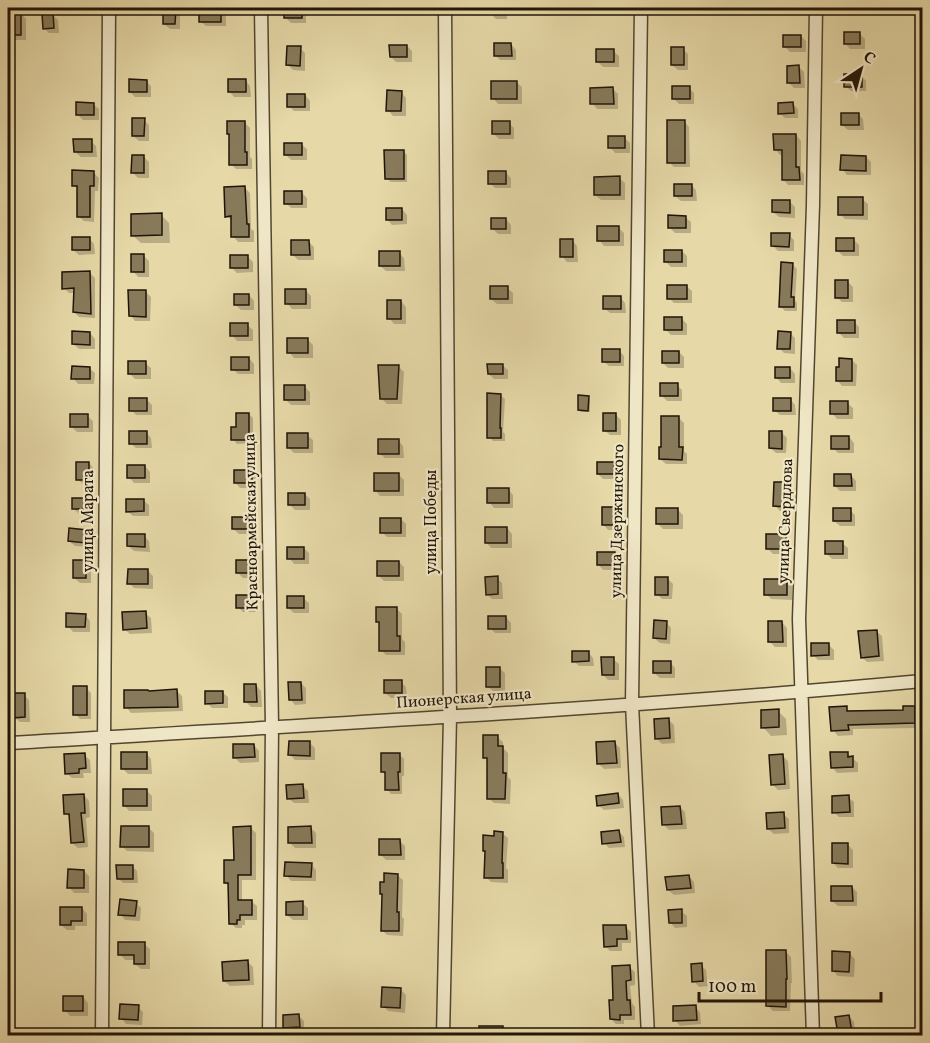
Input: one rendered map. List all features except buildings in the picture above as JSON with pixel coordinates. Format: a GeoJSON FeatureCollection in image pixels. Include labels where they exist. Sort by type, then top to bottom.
{"type":"FeatureCollection","features":[{"type":"Feature","properties":{"kind":"street","name":"улица Марата"},"geometry":{"type":"LineString","coordinates":[[102,1035],[109,8]]}},
{"type":"Feature","properties":{"kind":"street","name":"Красноармейская улица"},"geometry":{"type":"LineString","coordinates":[[261,8],[272,727],[269,1035]]}},
{"type":"Feature","properties":{"kind":"street","name":"улица Победы"},"geometry":{"type":"LineString","coordinates":[[443,1035],[450,717],[445,8]]}},
{"type":"Feature","properties":{"kind":"street","name":"улица Дзержинского"},"geometry":{"type":"LineString","coordinates":[[641,8],[632,704],[648,1035]]}},
{"type":"Feature","properties":{"kind":"street","name":"улица Свердлова"},"geometry":{"type":"LineString","coordinates":[[813,1035],[799,619],[812,217],[816,8]]}},
{"type":"Feature","properties":{"kind":"street","name":"Пионерская улица"},"geometry":{"type":"LineString","coordinates":[[8,743],[450,717],[802,693],[922,681]]}}]}
